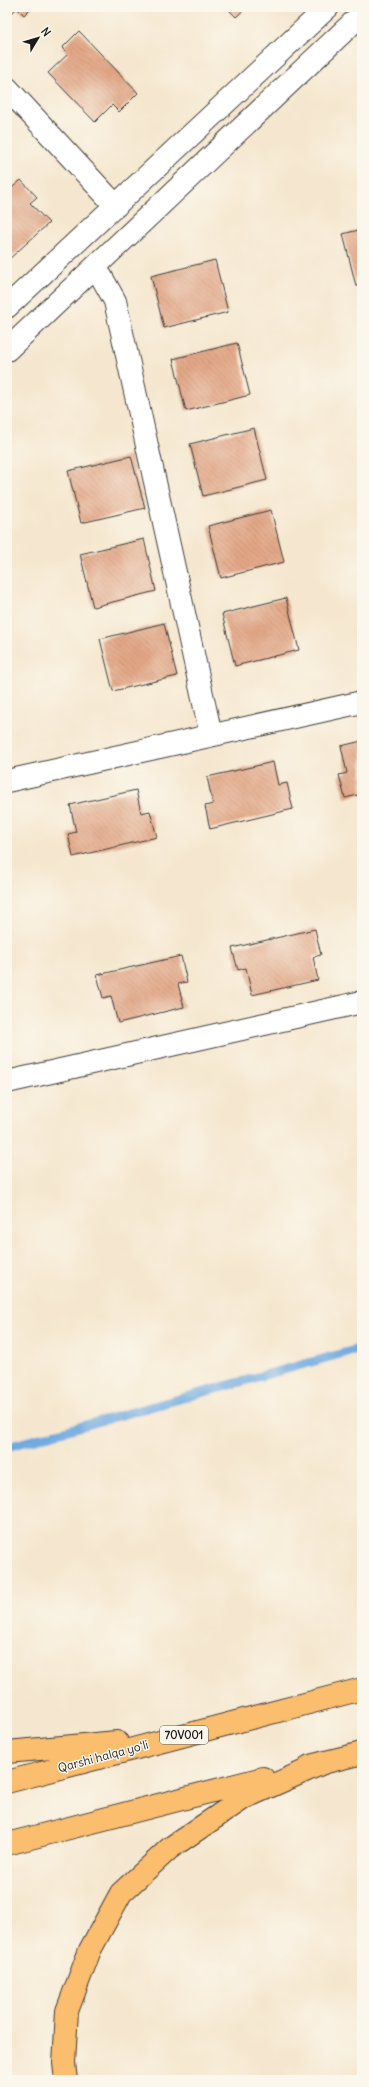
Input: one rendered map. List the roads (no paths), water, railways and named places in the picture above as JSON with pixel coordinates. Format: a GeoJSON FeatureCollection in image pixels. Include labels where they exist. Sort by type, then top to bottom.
{"type":"FeatureCollection","features":[{"type":"Feature","properties":{"kind":"highway","name":"Qarshi halqa yoʻli"},"geometry":{"type":"LineString","coordinates":[[7,1782],[166,1739],[362,1689]]}},
{"type":"Feature","properties":{"kind":"highway"},"geometry":{"type":"LineString","coordinates":[[7,1752],[64,1746],[166,1739]]}},
{"type":"Feature","properties":{"kind":"highway"},"geometry":{"type":"LineString","coordinates":[[7,1844],[362,1753]]}},
{"type":"Feature","properties":{"kind":"highway"},"geometry":{"type":"LineString","coordinates":[[66,2080],[64,2063],[67,2011],[90,1950],[122,1893],[170,1848],[244,1798],[324,1763]]}},
{"type":"Feature","properties":{"kind":"street"},"geometry":{"type":"LineString","coordinates":[[7,307],[325,8]]}},
{"type":"Feature","properties":{"kind":"street"},"geometry":{"type":"LineString","coordinates":[[7,350],[362,14]]}},
{"type":"Feature","properties":{"kind":"street"},"geometry":{"type":"LineString","coordinates":[[7,88],[116,206]]}},
{"type":"Feature","properties":{"kind":"street"},"geometry":{"type":"LineString","coordinates":[[96,267],[115,301],[211,735]]}},
{"type":"Feature","properties":{"kind":"street"},"geometry":{"type":"LineString","coordinates":[[7,782],[362,702]]}},
{"type":"Feature","properties":{"kind":"street"},"geometry":{"type":"LineString","coordinates":[[7,1082],[362,1002]]}},
{"type":"Feature","properties":{"kind":"waterway"},"geometry":{"type":"LineString","coordinates":[[7,1447],[362,1348]]}}]}
